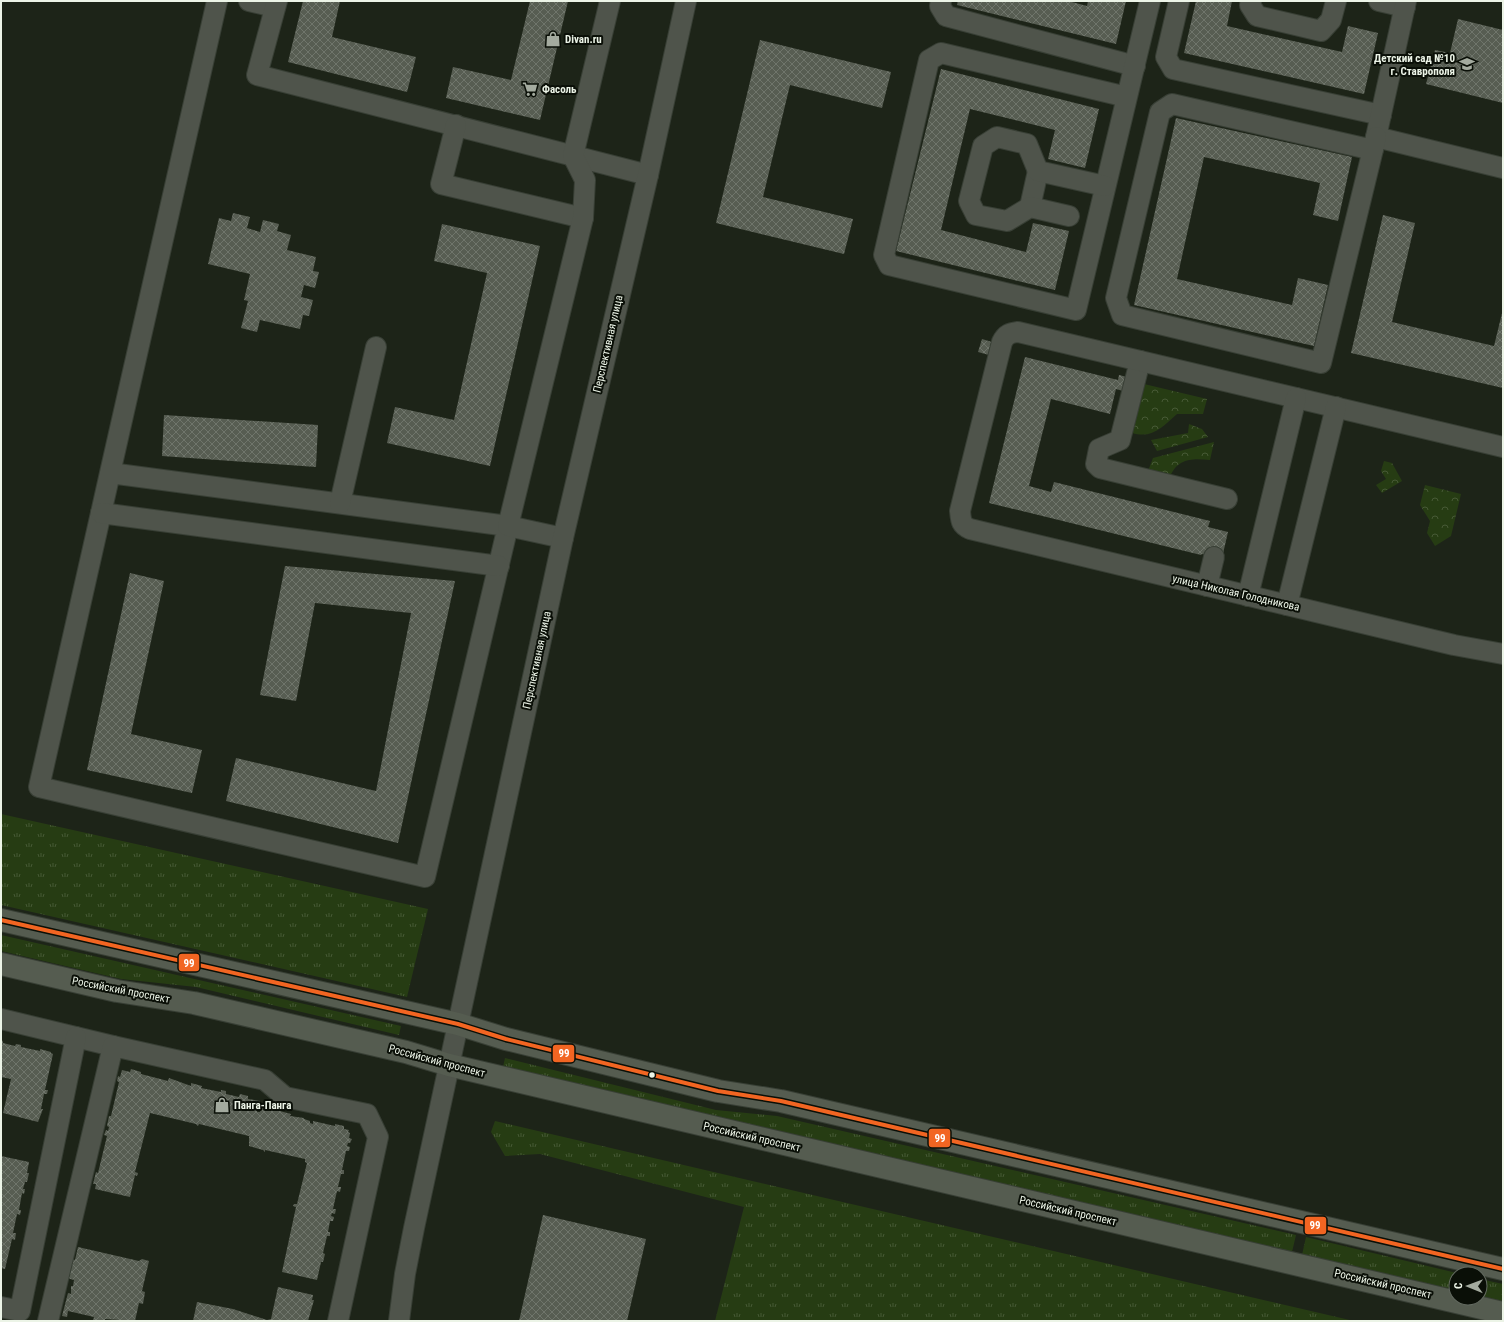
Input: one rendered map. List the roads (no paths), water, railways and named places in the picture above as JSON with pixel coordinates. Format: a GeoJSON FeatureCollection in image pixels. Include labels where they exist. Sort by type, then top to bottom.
{"type":"FeatureCollection","features":[{"type":"Feature","properties":{"kind":"main road"},"geometry":{"type":"LineString","coordinates":[[1,920],[458,1024],[506,1039],[718,1091],[781,1101],[1503,1269]]}},
{"type":"Feature","properties":{"kind":"main road","name":"Российский проспект"},"geometry":{"type":"LineString","coordinates":[[1,964],[117,990],[194,1003],[406,1052],[449,1066],[1503,1313]]}},
{"type":"Feature","properties":{"kind":"street"},"geometry":{"type":"LineString","coordinates":[[217,1],[39,787],[425,877],[583,218],[585,180],[573,156],[610,1]]}},
{"type":"Feature","properties":{"kind":"street"},"geometry":{"type":"LineString","coordinates":[[249,1],[276,4],[257,75],[648,175]]}},
{"type":"Feature","properties":{"kind":"street","name":"Перспективная улица"},"geometry":{"type":"LineString","coordinates":[[399,1321],[405,1274],[563,538],[648,175],[686,1]]}},
{"type":"Feature","properties":{"kind":"street"},"geometry":{"type":"LineString","coordinates":[[941,1],[940,6],[946,16],[1135,66]]}},
{"type":"Feature","properties":{"kind":"street"},"geometry":{"type":"LineString","coordinates":[[1127,97],[941,53],[929,60],[884,256],[889,265],[1076,310],[1150,1]]}},
{"type":"Feature","properties":{"kind":"street"},"geometry":{"type":"LineString","coordinates":[[1179,1],[1166,57],[1173,69],[1381,115]]}},
{"type":"Feature","properties":{"kind":"street"},"geometry":{"type":"LineString","coordinates":[[1251,1],[1250,5],[1257,16],[1321,31],[1332,20],[1336,1]]}},
{"type":"Feature","properties":{"kind":"street"},"geometry":{"type":"LineString","coordinates":[[1379,1],[1405,4],[1381,115],[1374,144],[1321,363],[1122,315],[1116,298],[1160,112],[1172,104],[1374,144],[1503,168]]}},
{"type":"Feature","properties":{"kind":"street"},"geometry":{"type":"LineString","coordinates":[[456,126],[441,184],[583,218]]}},
{"type":"Feature","properties":{"kind":"street"},"geometry":{"type":"LineString","coordinates":[[1030,208],[1038,171],[1026,144],[997,137],[983,146],[969,201],[976,215],[1007,221],[1030,208],[1069,216]]}},
{"type":"Feature","properties":{"kind":"street"},"geometry":{"type":"LineString","coordinates":[[1038,171],[1105,186]]}},
{"type":"Feature","properties":{"kind":"street","name":"улица Николая Голодникова"},"geometry":{"type":"LineString","coordinates":[[1140,361],[1018,332],[1005,336],[1002,342],[960,512],[961,521],[964,526],[970,529],[1454,645],[1503,654]]}},
{"type":"Feature","properties":{"kind":"street"},"geometry":{"type":"LineString","coordinates":[[340,503],[376,348]]}},
{"type":"Feature","properties":{"kind":"street"},"geometry":{"type":"LineString","coordinates":[[1227,499],[1100,468],[1096,464],[1099,449],[1120,440],[1140,361],[1503,447]]}},
{"type":"Feature","properties":{"kind":"street"},"geometry":{"type":"LineString","coordinates":[[1248,596],[1296,398]]}},
{"type":"Feature","properties":{"kind":"street"},"geometry":{"type":"LineString","coordinates":[[1287,605],[1336,408]]}},
{"type":"Feature","properties":{"kind":"street"},"geometry":{"type":"LineString","coordinates":[[110,473],[508,526],[563,538]]}},
{"type":"Feature","properties":{"kind":"street"},"geometry":{"type":"LineString","coordinates":[[101,513],[499,566]]}},
{"type":"Feature","properties":{"kind":"street"},"geometry":{"type":"LineString","coordinates":[[1207,586],[1214,557]]}},
{"type":"Feature","properties":{"kind":"street"},"geometry":{"type":"LineString","coordinates":[[1,1019],[265,1080],[285,1097],[367,1114],[378,1137],[338,1321]]}},
{"type":"Feature","properties":{"kind":"street"},"geometry":{"type":"LineString","coordinates":[[1,1306],[20,1311],[76,1037]]}},
{"type":"Feature","properties":{"kind":"street"},"geometry":{"type":"LineString","coordinates":[[48,1321],[113,1046]]}},
{"type":"Feature","properties":{"kind":"place","name":"Divan.ru"},"geometry":{"type":"Point","coordinates":[553,39]}},
{"type":"Feature","properties":{"kind":"place","name":"Детский сад №10 г. Ставрополя"},"geometry":{"type":"Point","coordinates":[1467,64]}},
{"type":"Feature","properties":{"kind":"place","name":"Фасоль"},"geometry":{"type":"Point","coordinates":[530,89]}},
{"type":"Feature","properties":{"kind":"place","name":"Панга-Панга"},"geometry":{"type":"Point","coordinates":[222,1105]}}]}
